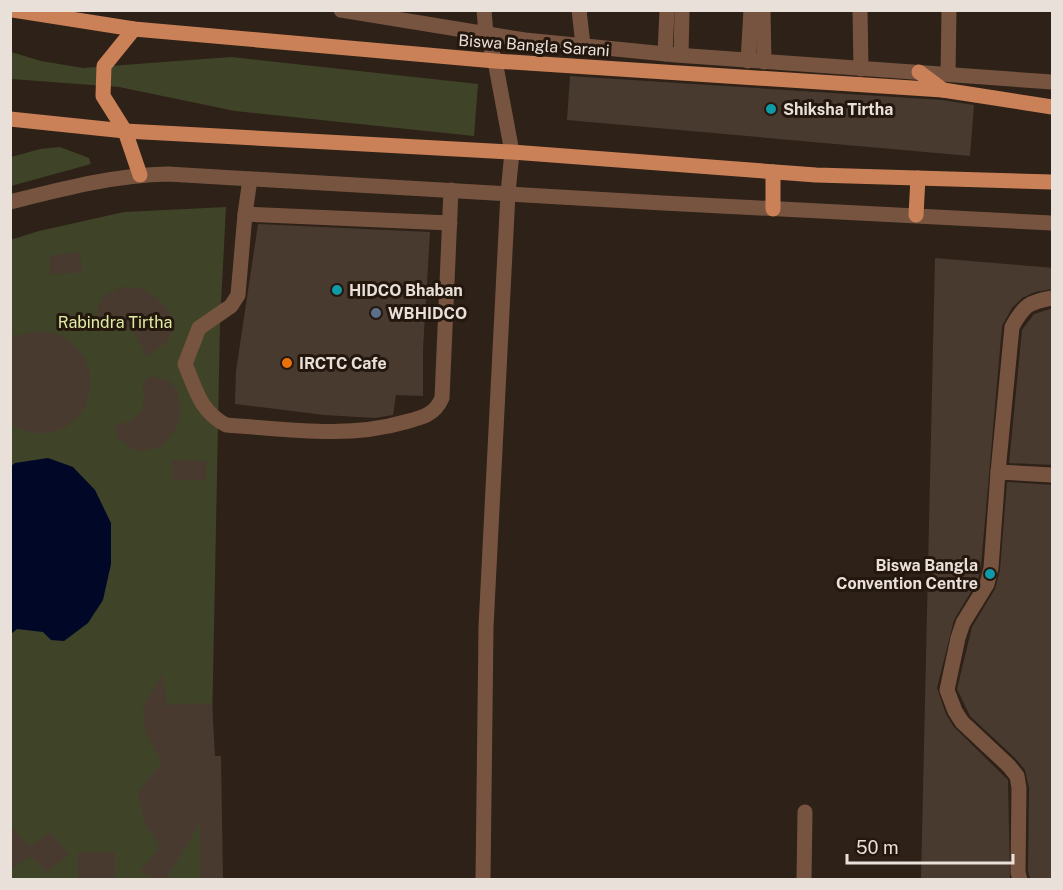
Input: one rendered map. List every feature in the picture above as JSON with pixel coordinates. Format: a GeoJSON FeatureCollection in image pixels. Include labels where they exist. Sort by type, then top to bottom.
{"type":"FeatureCollection","features":[{"type":"Feature","properties":{"kind":"main road","name":"Biswa Bangla Sarani"},"geometry":{"type":"LineString","coordinates":[[13,10],[134,29],[495,61],[943,90],[1053,107]]}},
{"type":"Feature","properties":{"kind":"main road"},"geometry":{"type":"LineString","coordinates":[[134,29],[104,66],[103,96],[125,131],[140,175]]}},
{"type":"Feature","properties":{"kind":"main road"},"geometry":{"type":"LineString","coordinates":[[919,72],[943,90]]}},
{"type":"Feature","properties":{"kind":"main road"},"geometry":{"type":"LineString","coordinates":[[11,119],[125,131],[512,152],[772,172],[1053,182]]}},
{"type":"Feature","properties":{"kind":"main road"},"geometry":{"type":"LineString","coordinates":[[772,172],[773,209]]}},
{"type":"Feature","properties":{"kind":"main road"},"geometry":{"type":"LineString","coordinates":[[916,215],[918,178]]}},
{"type":"Feature","properties":{"kind":"street"},"geometry":{"type":"LineString","coordinates":[[341,10],[486,34],[583,45],[756,62],[1053,82]]}},
{"type":"Feature","properties":{"kind":"street"},"geometry":{"type":"LineString","coordinates":[[483,879],[486,627],[512,152],[495,61],[486,34],[484,10]]}},
{"type":"Feature","properties":{"kind":"street"},"geometry":{"type":"LineString","coordinates":[[579,10],[583,45]]}},
{"type":"Feature","properties":{"kind":"street"},"geometry":{"type":"LineString","coordinates":[[667,10],[673,54]]}},
{"type":"Feature","properties":{"kind":"street"},"geometry":{"type":"LineString","coordinates":[[673,54],[681,10]]}},
{"type":"Feature","properties":{"kind":"street"},"geometry":{"type":"LineString","coordinates":[[948,74],[949,10]]}},
{"type":"Feature","properties":{"kind":"street"},"geometry":{"type":"LineString","coordinates":[[756,62],[759,12]]}},
{"type":"Feature","properties":{"kind":"street"},"geometry":{"type":"LineString","coordinates":[[860,12],[861,69]]}},
{"type":"Feature","properties":{"kind":"street"},"geometry":{"type":"LineString","coordinates":[[10,202],[62,189],[140,175],[168,174],[1053,223]]}},
{"type":"Feature","properties":{"kind":"street"},"geometry":{"type":"LineString","coordinates":[[250,179],[238,295],[231,306],[199,328],[184,364],[204,407],[212,418],[226,425],[334,433],[380,430],[422,418],[438,408],[442,398],[451,190]]}},
{"type":"Feature","properties":{"kind":"street"},"geometry":{"type":"LineString","coordinates":[[245,214],[450,224]]}},
{"type":"Feature","properties":{"kind":"street"},"geometry":{"type":"LineString","coordinates":[[1020,879],[1017,776],[962,722],[947,690],[963,623],[987,584],[991,568],[1012,327],[1021,311],[1033,302],[1053,298]]}},
{"type":"Feature","properties":{"kind":"street"},"geometry":{"type":"LineString","coordinates":[[998,472],[1053,475]]}},
{"type":"Feature","properties":{"kind":"street"},"geometry":{"type":"LineString","coordinates":[[804,879],[806,812]]}},
{"type":"Feature","properties":{"kind":"green space"},"geometry":{"type":"Polygon","coordinates":[[[11,52],[41,61],[83,68],[231,57],[478,84],[474,136],[235,111],[119,87],[11,79],[11,52]]]}},
{"type":"Feature","properties":{"kind":"green space"},"geometry":{"type":"Polygon","coordinates":[[[60,147],[89,158],[91,164],[11,186],[11,157],[40,149],[60,147]]]}},
{"type":"Feature","properties":{"kind":"green space","name":"Rabindra Tirtha"},"geometry":{"type":"Polygon","coordinates":[[[226,207],[220,324],[209,879],[11,879],[10,240],[39,231],[124,212],[226,207]]]}},
{"type":"Feature","properties":{"kind":"water"},"geometry":{"type":"Polygon","coordinates":[[[48,458],[73,467],[95,490],[111,523],[111,564],[103,600],[88,623],[64,641],[51,640],[43,632],[17,629],[11,634],[11,466],[15,463],[48,458]]]}},
{"type":"Feature","properties":{"kind":"building","name":"Shiksha Tirtha"},"geometry":{"type":"Polygon","coordinates":[[[570,76],[942,100],[974,105],[970,156],[567,120],[570,76]]]}},
{"type":"Feature","properties":{"kind":"building","name":"HIDCO Bhaban"},"geometry":{"type":"Polygon","coordinates":[[[258,224],[430,232],[423,349],[423,396],[396,395],[393,415],[375,418],[324,415],[235,404],[236,371],[258,224]]]}},
{"type":"Feature","properties":{"kind":"building"},"geometry":{"type":"Polygon","coordinates":[[[80,252],[82,272],[51,275],[49,256],[80,252]]]}},
{"type":"Feature","properties":{"kind":"building"},"geometry":{"type":"Polygon","coordinates":[[[935,258],[1053,268],[1053,289],[1035,292],[1022,298],[1012,308],[1002,326],[981,566],[978,580],[954,620],[937,688],[946,714],[954,727],[1008,780],[1010,879],[921,879],[935,258]]]}},
{"type":"Feature","properties":{"kind":"building"},"geometry":{"type":"Polygon","coordinates":[[[120,287],[141,288],[160,300],[170,314],[172,331],[165,344],[147,356],[131,327],[117,320],[100,323],[97,309],[102,298],[120,287]]]}},
{"type":"Feature","properties":{"kind":"building"},"geometry":{"type":"Polygon","coordinates":[[[1053,308],[1053,465],[1009,463],[1022,330],[1034,314],[1053,308]]]}},
{"type":"Feature","properties":{"kind":"building"},"geometry":{"type":"Polygon","coordinates":[[[39,331],[57,334],[72,343],[84,357],[90,373],[90,389],[86,405],[77,418],[64,428],[49,433],[33,433],[18,429],[10,423],[10,337],[39,331]]]}},
{"type":"Feature","properties":{"kind":"building"},"geometry":{"type":"Polygon","coordinates":[[[152,376],[171,382],[178,393],[181,413],[176,428],[162,447],[136,451],[117,438],[115,426],[132,420],[142,410],[145,396],[142,382],[152,376]]]}},
{"type":"Feature","properties":{"kind":"building"},"geometry":{"type":"Polygon","coordinates":[[[172,460],[206,461],[206,480],[172,480],[172,460]]]}},
{"type":"Feature","properties":{"kind":"building"},"geometry":{"type":"Polygon","coordinates":[[[1007,482],[1053,485],[1053,879],[1030,879],[1028,871],[1029,788],[1025,770],[970,716],[957,689],[972,627],[995,589],[1000,570],[1007,482]]]}},
{"type":"Feature","properties":{"kind":"building"},"geometry":{"type":"Polygon","coordinates":[[[162,674],[167,705],[212,703],[215,756],[221,756],[223,879],[200,879],[200,823],[166,879],[153,879],[140,872],[160,846],[145,822],[138,794],[162,762],[145,731],[143,707],[162,674]]]}},
{"type":"Feature","properties":{"kind":"building"},"geometry":{"type":"Polygon","coordinates":[[[10,825],[29,847],[50,832],[69,855],[47,872],[30,856],[10,870],[10,825]]]}},
{"type":"Feature","properties":{"kind":"building"},"geometry":{"type":"Polygon","coordinates":[[[78,852],[115,852],[115,879],[78,879],[78,852]]]}},
{"type":"Feature","properties":{"kind":"place","name":"Shiksha Tirtha"},"geometry":{"type":"Point","coordinates":[771,109]}},
{"type":"Feature","properties":{"kind":"place","name":"HIDCO Bhaban"},"geometry":{"type":"Point","coordinates":[337,290]}},
{"type":"Feature","properties":{"kind":"place","name":"WBHIDCO"},"geometry":{"type":"Point","coordinates":[376,313]}},
{"type":"Feature","properties":{"kind":"place","name":"IRCTC Cafe"},"geometry":{"type":"Point","coordinates":[287,363]}},
{"type":"Feature","properties":{"kind":"place","name":"Biswa Bangla Convention Centre"},"geometry":{"type":"Point","coordinates":[990,574]}}]}
